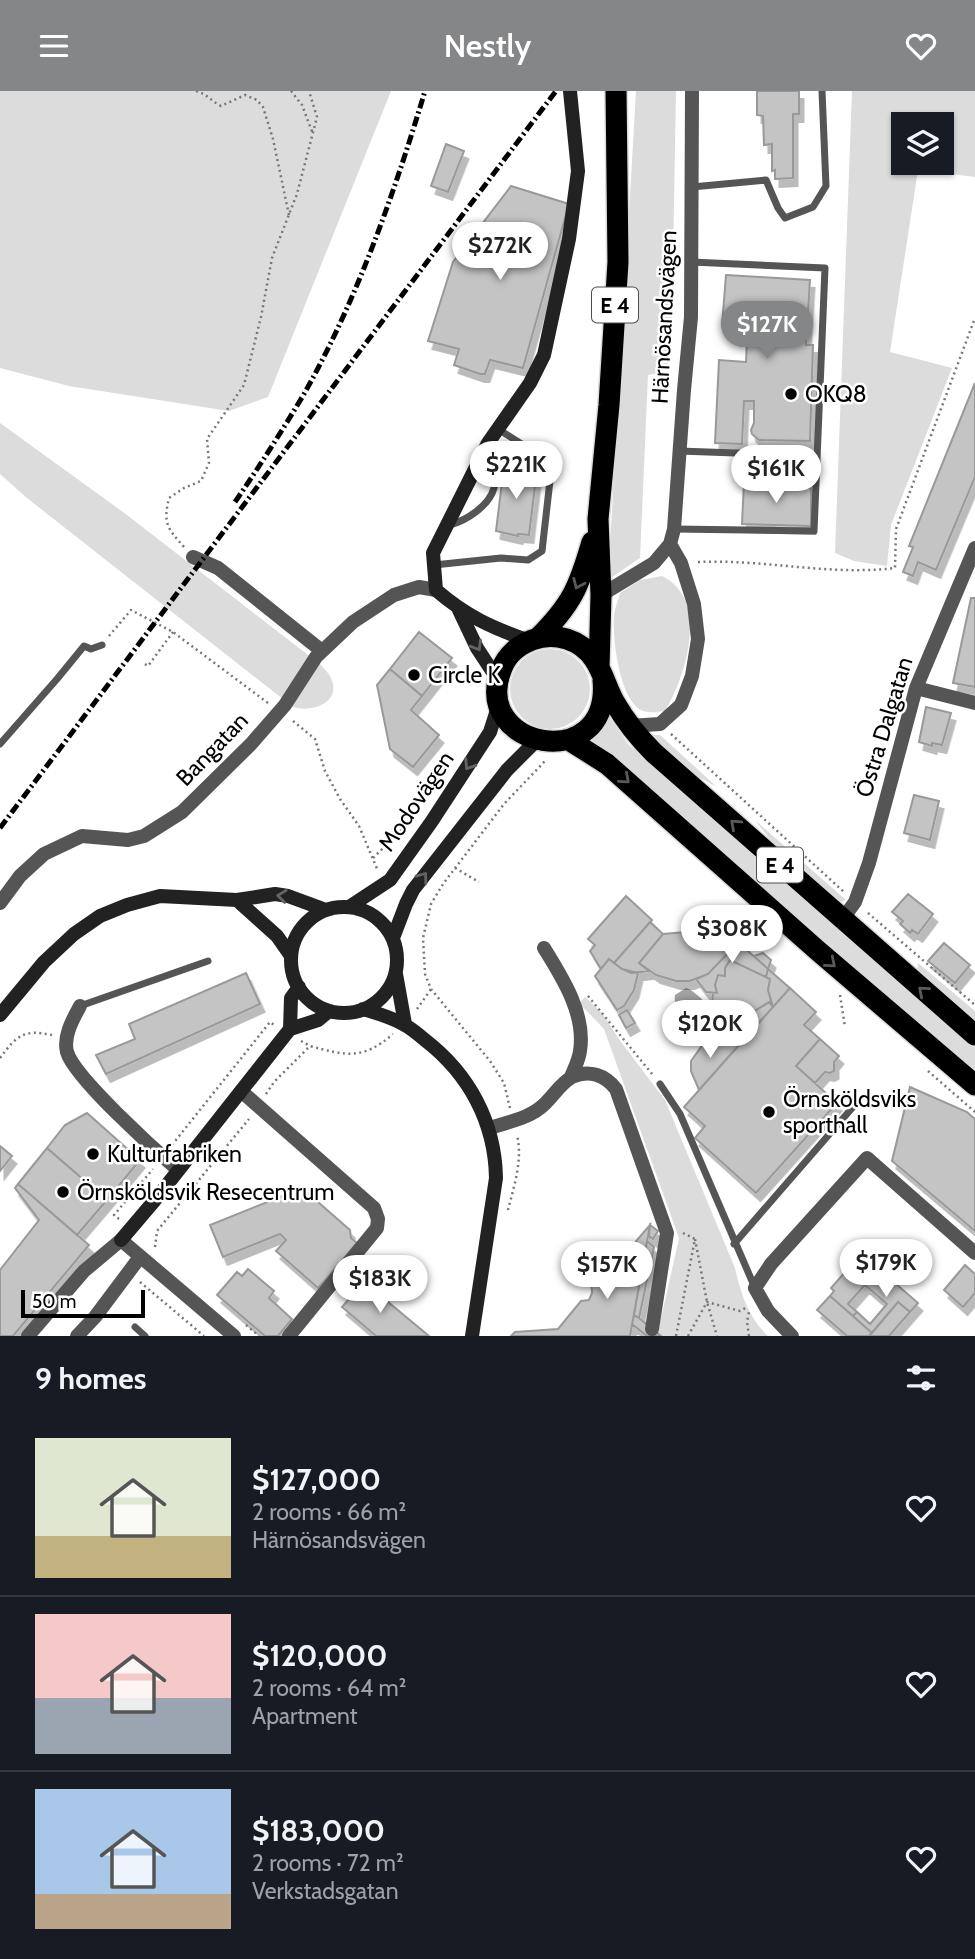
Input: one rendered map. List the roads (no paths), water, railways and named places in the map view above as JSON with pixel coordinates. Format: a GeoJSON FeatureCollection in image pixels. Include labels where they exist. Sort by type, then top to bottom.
{"type":"FeatureCollection","features":[{"type":"Feature","properties":{"kind":"highway","name":"E 4"},"geometry":{"type":"LineString","coordinates":[[617,91],[618,262],[609,405],[598,519],[603,696],[595,719],[584,731],[569,740],[607,764],[817,950],[975,1085]]}},
{"type":"Feature","properties":{"kind":"highway","name":"E 4"},"geometry":{"type":"LineString","coordinates":[[498,680],[509,656],[534,639],[570,603],[583,572],[598,519]]}},
{"type":"Feature","properties":{"kind":"highway","name":"E 4"},"geometry":{"type":"LineString","coordinates":[[534,639],[557,637],[575,642],[589,653],[629,726],[654,753],[975,1035]]}},
{"type":"Feature","properties":{"kind":"highway"},"geometry":{"type":"LineString","coordinates":[[498,680],[499,704],[513,727],[523,736],[547,743],[569,740]]}},
{"type":"Feature","properties":{"kind":"main road"},"geometry":{"type":"LineString","coordinates":[[534,639],[492,629],[459,610],[436,590],[433,553],[488,443],[530,383],[544,355],[569,239],[578,171],[570,91]]}},
{"type":"Feature","properties":{"kind":"main road"},"geometry":{"type":"LineString","coordinates":[[459,610],[477,647],[498,680]]}},
{"type":"Feature","properties":{"kind":"main road","name":"Modovägen"},"geometry":{"type":"LineString","coordinates":[[349,907],[390,880],[490,732],[499,704]]}},
{"type":"Feature","properties":{"kind":"main road"},"geometry":{"type":"LineString","coordinates":[[393,938],[413,890],[507,770],[536,741]]}},
{"type":"Feature","properties":{"kind":"main road"},"geometry":{"type":"LineString","coordinates":[[0,1015],[44,962],[74,934],[100,916],[127,905],[160,896],[237,900],[275,894],[326,910]]}},
{"type":"Feature","properties":{"kind":"main road"},"geometry":{"type":"LineString","coordinates":[[237,900],[277,936],[291,956]]}},
{"type":"Feature","properties":{"kind":"main road"},"geometry":{"type":"LineString","coordinates":[[396,972],[389,988],[378,1001],[363,1009],[346,1013],[329,1011],[317,1006],[299,988],[291,956],[294,941],[312,917],[326,910],[349,907],[375,916],[393,938],[405,1024]]}},
{"type":"Feature","properties":{"kind":"main road"},"geometry":{"type":"LineString","coordinates":[[290,1029],[291,998],[299,988]]}},
{"type":"Feature","properties":{"kind":"main road"},"geometry":{"type":"LineString","coordinates":[[363,1009],[405,1024],[436,1049],[458,1071],[475,1096],[489,1128],[496,1178],[472,1336]]}},
{"type":"Feature","properties":{"kind":"main road"},"geometry":{"type":"LineString","coordinates":[[121,1240],[290,1029],[318,1020],[329,1011]]}},
{"type":"Feature","properties":{"kind":"street","name":"Härnösandsvägen"},"geometry":{"type":"LineString","coordinates":[[670,544],[674,529],[691,317],[692,91]]}},
{"type":"Feature","properties":{"kind":"street"},"geometry":{"type":"LineString","coordinates":[[601,595],[654,563],[670,544],[681,563],[694,604],[698,639],[692,676],[681,705],[660,725],[629,726]]}},
{"type":"Feature","properties":{"kind":"street","name":"Östra Dalgatan"},"geometry":{"type":"LineString","coordinates":[[842,920],[855,902],[869,863],[916,688],[975,548]]}},
{"type":"Feature","properties":{"kind":"street"},"geometry":{"type":"LineString","coordinates":[[193,557],[218,568],[322,651]]}},
{"type":"Feature","properties":{"kind":"street","name":"Bangatan"},"geometry":{"type":"LineString","coordinates":[[0,903],[20,876],[44,854],[82,836],[128,840],[144,836],[181,812],[209,788],[280,711],[322,651],[353,622],[394,595],[419,587],[436,590]]}},
{"type":"Feature","properties":{"kind":"street"},"geometry":{"type":"LineString","coordinates":[[916,688],[975,703]]}},
{"type":"Feature","properties":{"kind":"street"},"geometry":{"type":"LineString","coordinates":[[489,1128],[531,1115],[542,1108],[571,1077],[580,1052],[577,1015],[571,996],[544,948]]}},
{"type":"Feature","properties":{"kind":"street"},"geometry":{"type":"LineString","coordinates":[[80,1006],[67,1038],[68,1052],[79,1074],[178,1170]]}},
{"type":"Feature","properties":{"kind":"street"},"geometry":{"type":"LineString","coordinates":[[571,1077],[601,1074],[615,1089],[667,1233],[652,1329]]}},
{"type":"Feature","properties":{"kind":"street"},"geometry":{"type":"LineString","coordinates":[[241,1091],[374,1207],[378,1219],[377,1228],[289,1336]]}},
{"type":"Feature","properties":{"kind":"street"},"geometry":{"type":"LineString","coordinates":[[792,1336],[768,1311],[755,1288],[771,1264],[867,1158],[975,1253]]}},
{"type":"Feature","properties":{"kind":"street"},"geometry":{"type":"LineString","coordinates":[[28,1336],[84,1271],[121,1240],[234,1336]]}},
{"type":"Feature","properties":{"kind":"street"},"geometry":{"type":"LineString","coordinates":[[77,1336],[95,1317],[140,1257]]}},
{"type":"Feature","properties":{"kind":"lane"},"geometry":{"type":"LineString","coordinates":[[692,187],[766,180],[785,218],[813,207],[825,186],[822,91]]}},
{"type":"Feature","properties":{"kind":"lane"},"geometry":{"type":"LineString","coordinates":[[674,529],[814,531],[825,268],[691,262]]}},
{"type":"Feature","properties":{"kind":"lane"},"geometry":{"type":"LineString","coordinates":[[434,565],[501,558],[528,560],[542,551],[552,463],[542,450],[523,445],[498,429]]}},
{"type":"Feature","properties":{"kind":"lane"},"geometry":{"type":"LineString","coordinates":[[446,526],[464,521],[487,501],[494,490],[498,466],[504,452],[508,446],[523,445]]}},
{"type":"Feature","properties":{"kind":"lane"},"geometry":{"type":"LineString","coordinates":[[679,451],[817,456]]}},
{"type":"Feature","properties":{"kind":"lane"},"geometry":{"type":"LineString","coordinates":[[0,744],[84,646],[91,649],[102,645]]}},
{"type":"Feature","properties":{"kind":"lane"},"geometry":{"type":"LineString","coordinates":[[80,1006],[208,961]]}},
{"type":"Feature","properties":{"kind":"lane"},"geometry":{"type":"LineString","coordinates":[[660,1084],[680,1114],[755,1288]]}},
{"type":"Feature","properties":{"kind":"lane"},"geometry":{"type":"LineString","coordinates":[[734,1244],[859,1100]]}},
{"type":"Feature","properties":{"kind":"lane"},"geometry":{"type":"LineString","coordinates":[[135,1328],[145,1336]]}},
{"type":"Feature","properties":{"kind":"railway"},"geometry":{"type":"LineString","coordinates":[[235,502],[304,394],[341,321],[373,246],[425,91]]}},
{"type":"Feature","properties":{"kind":"railway"},"geometry":{"type":"LineString","coordinates":[[0,828],[556,91]]}},
{"type":"Feature","properties":{"kind":"place","name":"OKQ8"},"geometry":{"type":"Point","coordinates":[791,394]}},
{"type":"Feature","properties":{"kind":"place","name":"Circle K"},"geometry":{"type":"Point","coordinates":[414,675]}},
{"type":"Feature","properties":{"kind":"place","name":"Örnsköldsviks sporthall"},"geometry":{"type":"Point","coordinates":[769,1112]}},
{"type":"Feature","properties":{"kind":"place","name":"Kulturfabriken"},"geometry":{"type":"Point","coordinates":[93,1154]}},
{"type":"Feature","properties":{"kind":"place","name":"Örnsköldsvik Resecentrum"},"geometry":{"type":"Point","coordinates":[63,1192]}}]}
